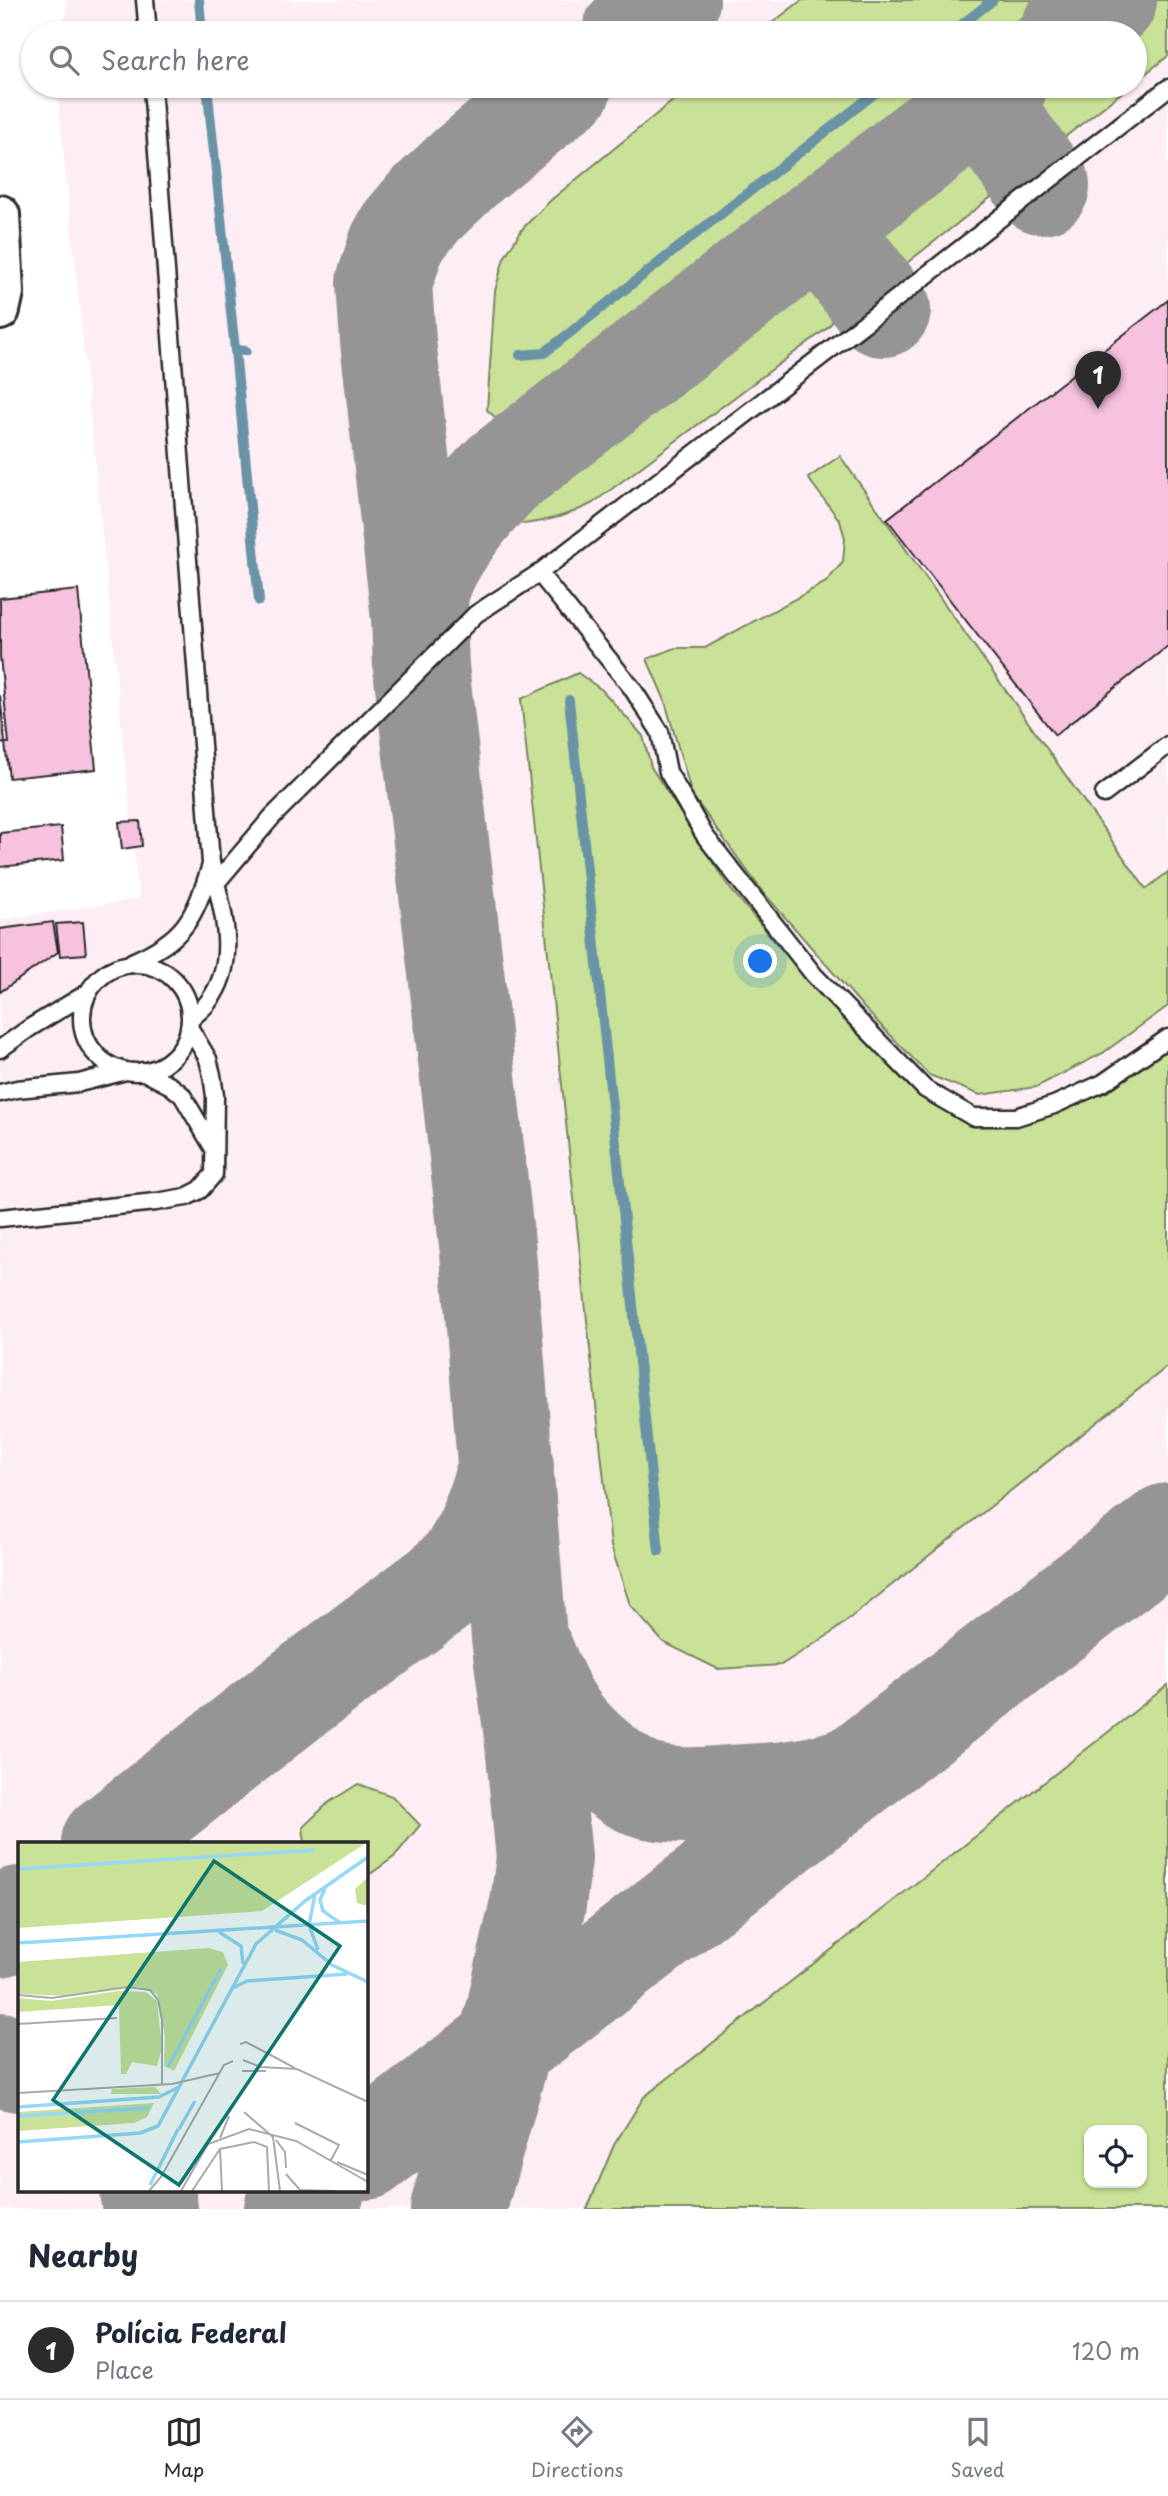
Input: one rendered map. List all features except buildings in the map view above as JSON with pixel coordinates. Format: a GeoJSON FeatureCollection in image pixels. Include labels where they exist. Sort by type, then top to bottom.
{"type":"FeatureCollection","features":[{"type":"Feature","properties":{"kind":"main road"},"geometry":{"type":"LineString","coordinates":[[0,215],[4,292],[0,310]]}},
{"type":"Feature","properties":{"kind":"lane"},"geometry":{"type":"LineString","coordinates":[[145,0],[147,21]]}},
{"type":"Feature","properties":{"kind":"lane"},"geometry":{"type":"LineString","coordinates":[[216,883],[272,817],[476,614],[538,573],[1168,88]]}},
{"type":"Feature","properties":{"kind":"lane"},"geometry":{"type":"LineString","coordinates":[[0,1093],[79,1083],[163,1064],[180,1048],[189,1024],[216,989],[227,952],[225,919],[211,863],[153,98]]}},
{"type":"Feature","properties":{"kind":"lane"},"geometry":{"type":"LineString","coordinates":[[538,573],[632,688],[660,732],[668,772],[705,836],[814,975],[925,1089],[973,1116],[1016,1117],[1054,1105],[1103,1083],[1168,1038]]}},
{"type":"Feature","properties":{"kind":"lane"},"geometry":{"type":"LineString","coordinates":[[1104,794],[1168,745]]}},
{"type":"Feature","properties":{"kind":"lane"},"geometry":{"type":"LineString","coordinates":[[211,863],[198,905],[185,927],[164,947],[99,978],[89,992],[82,1011],[83,1032],[92,1050],[107,1064],[134,1071],[171,1086],[182,1095],[216,1154]]}},
{"type":"Feature","properties":{"kind":"lane"},"geometry":{"type":"LineString","coordinates":[[0,1218],[186,1197],[209,1183],[214,1174],[215,1096],[212,1075],[208,1059],[189,1024],[188,1004],[182,990],[172,978],[159,969],[129,964]]}},
{"type":"Feature","properties":{"kind":"lane"},"geometry":{"type":"LineString","coordinates":[[0,1049],[89,992]]}},
{"type":"Feature","properties":{"kind":"shaded area"},"geometry":{"type":"Polygon","coordinates":[[[68,0],[1168,0],[1168,2209],[0,2209],[0,920],[139,899],[58,98],[1147,98],[1147,21],[64,21],[68,0]]]}},
{"type":"Feature","properties":{"kind":"green space"},"geometry":{"type":"Polygon","coordinates":[[[802,0],[1045,0],[1018,21],[775,21],[802,0]]]}},
{"type":"Feature","properties":{"kind":"green space"},"geometry":{"type":"Polygon","coordinates":[[[1150,0],[1168,0],[1168,56],[1147,73],[1147,21],[1123,21],[1150,0]]]}},
{"type":"Feature","properties":{"kind":"green space"},"geometry":{"type":"Polygon","coordinates":[[[676,98],[919,98],[511,415],[496,418],[487,410],[495,291],[504,258],[523,228],[551,200],[676,98]]]}},
{"type":"Feature","properties":{"kind":"green space"},"geometry":{"type":"Polygon","coordinates":[[[1030,98],[1115,98],[1056,144],[1043,145],[1031,134],[1023,119],[1030,98]]]}},
{"type":"Feature","properties":{"kind":"green space"},"geometry":{"type":"Polygon","coordinates":[[[966,160],[985,167],[995,181],[990,198],[894,273],[872,256],[871,234],[878,212],[940,165],[966,160]]]}},
{"type":"Feature","properties":{"kind":"green space"},"geometry":{"type":"Polygon","coordinates":[[[804,274],[823,282],[837,304],[835,319],[826,329],[593,503],[568,514],[533,523],[524,524],[511,516],[503,502],[785,276],[804,274]]]}},
{"type":"Feature","properties":{"kind":"green space"},"geometry":{"type":"Polygon","coordinates":[[[840,456],[1146,889],[1168,872],[1168,1006],[1103,1053],[1036,1087],[980,1095],[929,1075],[865,1009],[762,891],[692,795],[664,698],[647,659],[675,648],[705,648],[826,582],[843,562],[845,538],[840,521],[808,478],[840,456]]]}},
{"type":"Feature","properties":{"kind":"green space"},"geometry":{"type":"Polygon","coordinates":[[[578,673],[602,690],[643,736],[651,767],[728,886],[816,990],[914,1091],[957,1116],[1051,1109],[1168,1040],[1168,1366],[830,1634],[781,1665],[718,1669],[663,1642],[630,1605],[611,1546],[521,699],[578,673]]]}},
{"type":"Feature","properties":{"kind":"green space"},"geometry":{"type":"Polygon","coordinates":[[[1168,1685],[1168,2209],[587,2209],[614,2145],[644,2097],[1168,1685]]]}},
{"type":"Feature","properties":{"kind":"green space"},"geometry":{"type":"Polygon","coordinates":[[[358,1784],[392,1796],[420,1825],[394,1857],[368,1876],[368,1842],[305,1842],[303,1827],[328,1803],[358,1784]]]}},
{"type":"Feature","properties":{"kind":"waterway"},"geometry":{"type":"LineString","coordinates":[[199,0],[201,21]]}},
{"type":"Feature","properties":{"kind":"waterway"},"geometry":{"type":"LineString","coordinates":[[966,21],[993,0]]}},
{"type":"Feature","properties":{"kind":"waterway"},"geometry":{"type":"LineString","coordinates":[[208,98],[235,350],[246,351]]}},
{"type":"Feature","properties":{"kind":"waterway"},"geometry":{"type":"LineString","coordinates":[[520,355],[544,353],[869,98]]}},
{"type":"Feature","properties":{"kind":"waterway"},"geometry":{"type":"LineString","coordinates":[[235,350],[259,601]]}},
{"type":"Feature","properties":{"kind":"waterway"},"geometry":{"type":"LineString","coordinates":[[569,700],[659,1551]]}},
{"type":"Feature","properties":{"kind":"taxiway"},"geometry":{"type":"LineString","coordinates":[[645,21],[672,0]]}},
{"type":"Feature","properties":{"kind":"taxiway"},"geometry":{"type":"LineString","coordinates":[[1082,21],[1109,0]]}},
{"type":"Feature","properties":{"kind":"taxiway"},"geometry":{"type":"LineString","coordinates":[[458,2209],[513,2015],[538,1904],[544,1858],[519,1637],[488,1252],[421,667],[419,618],[384,283],[396,246],[404,231],[425,206],[468,165],[549,98]]}},
{"type":"Feature","properties":{"kind":"taxiway"},"geometry":{"type":"LineString","coordinates":[[419,618],[422,590],[444,543],[502,473],[984,98]]}},
{"type":"Feature","properties":{"kind":"taxiway"},"geometry":{"type":"LineString","coordinates":[[958,117],[972,117],[997,124],[1042,186]]}},
{"type":"Feature","properties":{"kind":"taxiway"},"geometry":{"type":"LineString","coordinates":[[796,244],[818,241],[838,250],[883,309]]}},
{"type":"Feature","properties":{"kind":"taxiway"},"geometry":{"type":"LineString","coordinates":[[110,1842],[290,1700],[443,1586],[467,1562],[484,1533],[506,1467]]}},
{"type":"Feature","properties":{"kind":"taxiway"},"geometry":{"type":"LineString","coordinates":[[368,2150],[1168,1531]]}},
{"type":"Feature","properties":{"kind":"taxiway"},"geometry":{"type":"LineString","coordinates":[[527,1655],[542,1690],[567,1730],[607,1767],[641,1788],[673,1795],[710,1794],[788,1789],[846,1776]]}},
{"type":"Feature","properties":{"kind":"taxiway"},"geometry":{"type":"LineString","coordinates":[[0,1929],[18,1915]]}},
{"type":"Feature","properties":{"kind":"taxiway"},"geometry":{"type":"LineString","coordinates":[[0,2060],[18,2064]]}},
{"type":"Feature","properties":{"kind":"taxiway"},"geometry":{"type":"LineString","coordinates":[[147,2192],[150,2209]]}},
{"type":"Feature","properties":{"kind":"taxiway"},"geometry":{"type":"LineString","coordinates":[[292,2209],[314,2192]]}},
{"type":"Feature","properties":{"kind":"place","name":"Polícia Federal"},"geometry":{"type":"Point","coordinates":[1098,409]}}]}
